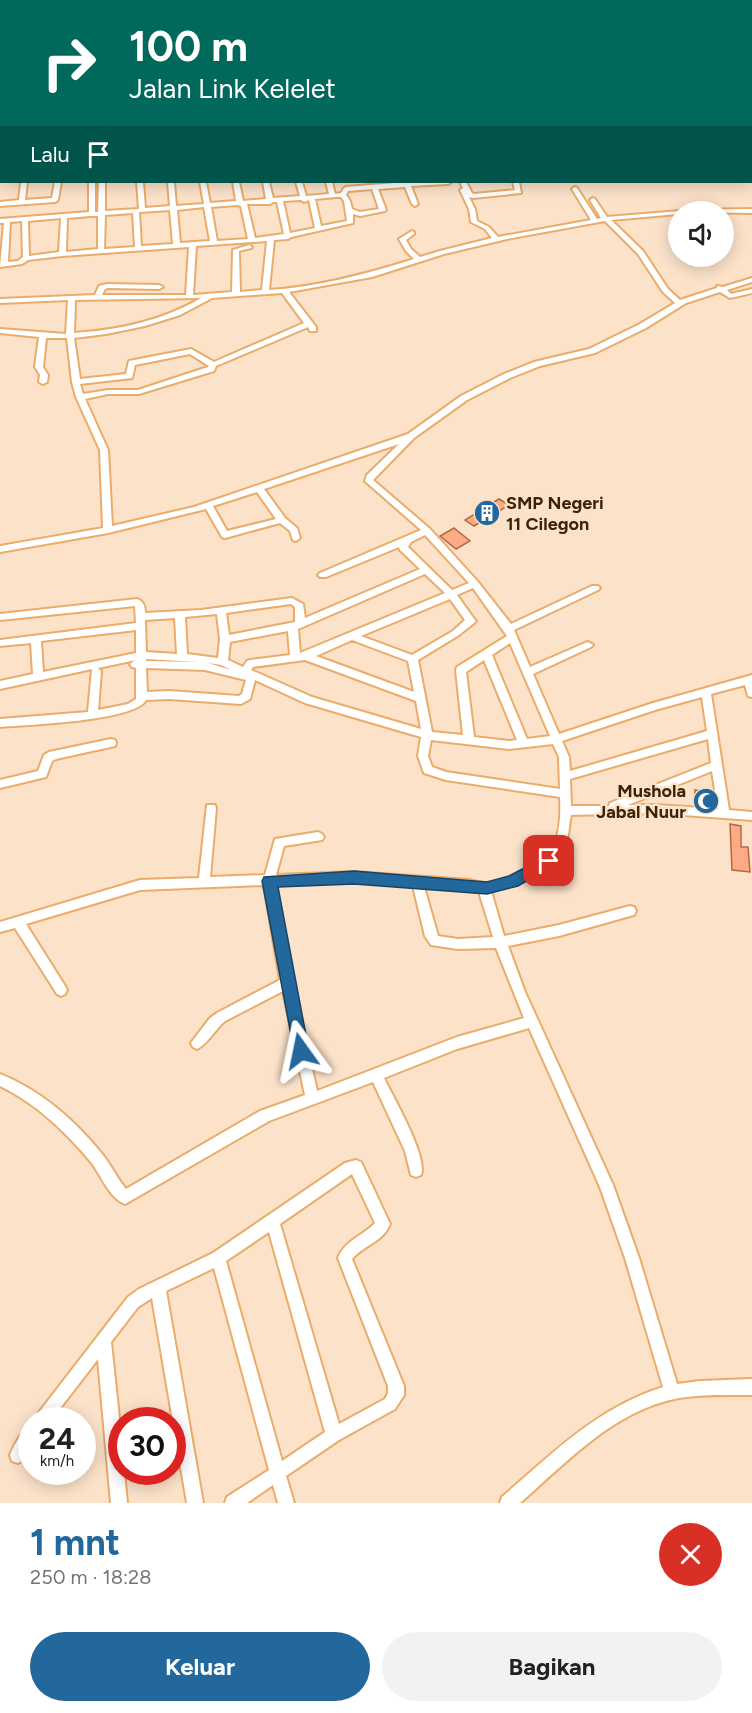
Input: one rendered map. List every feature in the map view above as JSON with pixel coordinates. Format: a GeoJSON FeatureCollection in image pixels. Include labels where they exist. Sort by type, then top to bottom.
{"type":"FeatureCollection","features":[{"type":"Feature","properties":{"kind":"street"},"geometry":{"type":"LineString","coordinates":[[22,202],[24,183]]}},
{"type":"Feature","properties":{"kind":"street"},"geometry":{"type":"LineString","coordinates":[[0,204],[56,200],[58,183]]}},
{"type":"Feature","properties":{"kind":"street"},"geometry":{"type":"LineString","coordinates":[[92,183],[92,214]]}},
{"type":"Feature","properties":{"kind":"street"},"geometry":{"type":"LineString","coordinates":[[101,251],[102,183]]}},
{"type":"Feature","properties":{"kind":"street"},"geometry":{"type":"LineString","coordinates":[[138,249],[140,183]]}},
{"type":"Feature","properties":{"kind":"street"},"geometry":{"type":"LineString","coordinates":[[171,183],[177,246]]}},
{"type":"Feature","properties":{"kind":"street"},"geometry":{"type":"LineString","coordinates":[[203,183],[214,243]]}},
{"type":"Feature","properties":{"kind":"street"},"geometry":{"type":"LineString","coordinates":[[236,183],[252,241]]}},
{"type":"Feature","properties":{"kind":"street"},"geometry":{"type":"LineString","coordinates":[[266,183],[270,202]]}},
{"type":"Feature","properties":{"kind":"street"},"geometry":{"type":"LineString","coordinates":[[300,183],[320,230]]}},
{"type":"Feature","properties":{"kind":"street"},"geometry":{"type":"LineString","coordinates":[[329,183],[333,197]]}},
{"type":"Feature","properties":{"kind":"street"},"geometry":{"type":"LineString","coordinates":[[343,195],[280,202],[4,221],[2,265],[20,262],[26,258],[63,254],[177,246],[239,247],[271,242],[350,223],[349,210],[343,195],[346,189],[363,184],[374,187],[394,183],[417,183]]}},
{"type":"Feature","properties":{"kind":"street"},"geometry":{"type":"LineString","coordinates":[[461,183],[472,209],[474,222],[487,228],[496,239]]}},
{"type":"Feature","properties":{"kind":"street"},"geometry":{"type":"LineString","coordinates":[[462,183],[473,196],[519,192],[516,183]]}},
{"type":"Feature","properties":{"kind":"street"},"geometry":{"type":"LineString","coordinates":[[407,184],[415,204]]}},
{"type":"Feature","properties":{"kind":"street"},"geometry":{"type":"LineString","coordinates":[[349,210],[360,214],[383,210],[374,187]]}},
{"type":"Feature","properties":{"kind":"street"},"geometry":{"type":"LineString","coordinates":[[575,189],[595,221]]}},
{"type":"Feature","properties":{"kind":"street"},"geometry":{"type":"LineString","coordinates":[[593,200],[613,228],[636,246],[667,294],[679,303]]}},
{"type":"Feature","properties":{"kind":"street"},"geometry":{"type":"LineString","coordinates":[[280,202],[288,237]]}},
{"type":"Feature","properties":{"kind":"street"},"geometry":{"type":"LineString","coordinates":[[734,211],[752,211]]}},
{"type":"Feature","properties":{"kind":"street"},"geometry":{"type":"LineString","coordinates":[[0,302],[97,297],[189,297],[284,291],[372,275],[496,239],[606,219],[668,213]]}},
{"type":"Feature","properties":{"kind":"street"},"geometry":{"type":"LineString","coordinates":[[63,254],[64,217]]}},
{"type":"Feature","properties":{"kind":"street"},"geometry":{"type":"LineString","coordinates":[[24,220],[26,258]]}},
{"type":"Feature","properties":{"kind":"street"},"geometry":{"type":"LineString","coordinates":[[412,233],[402,239],[408,250],[419,260]]}},
{"type":"Feature","properties":{"kind":"street"},"geometry":{"type":"LineString","coordinates":[[193,247],[214,243],[271,242]]}},
{"type":"Feature","properties":{"kind":"street"},"geometry":{"type":"LineString","coordinates":[[265,293],[271,242]]}},
{"type":"Feature","properties":{"kind":"street"},"geometry":{"type":"LineString","coordinates":[[189,297],[193,247]]}},
{"type":"Feature","properties":{"kind":"street"},"geometry":{"type":"LineString","coordinates":[[236,294],[236,250],[239,247]]}},
{"type":"Feature","properties":{"kind":"street"},"geometry":{"type":"LineString","coordinates":[[0,927],[140,885],[354,878],[484,888],[513,881],[549,861],[561,841],[566,811],[564,757],[510,633],[475,584],[427,531],[410,513],[369,480],[411,436],[481,388],[523,368],[604,346],[643,326],[679,303],[720,288],[752,280]]}},
{"type":"Feature","properties":{"kind":"street"},"geometry":{"type":"LineString","coordinates":[[97,297],[105,286],[160,284],[158,298]]}},
{"type":"Feature","properties":{"kind":"street"},"geometry":{"type":"LineString","coordinates":[[720,288],[730,296],[752,291]]}},
{"type":"Feature","properties":{"kind":"street"},"geometry":{"type":"LineString","coordinates":[[80,397],[147,390],[209,370],[213,365],[311,327],[284,291]]}},
{"type":"Feature","properties":{"kind":"street"},"geometry":{"type":"LineString","coordinates":[[0,331],[70,336],[117,329],[169,317],[193,307],[210,296]]}},
{"type":"Feature","properties":{"kind":"street"},"geometry":{"type":"LineString","coordinates":[[72,298],[70,336],[76,382],[80,397],[104,450],[108,530]]}},
{"type":"Feature","properties":{"kind":"street"},"geometry":{"type":"LineString","coordinates":[[43,335],[39,367],[44,375],[43,382]]}},
{"type":"Feature","properties":{"kind":"street"},"geometry":{"type":"LineString","coordinates":[[76,382],[127,376],[130,374],[132,363],[191,351],[213,365]]}},
{"type":"Feature","properties":{"kind":"street"},"geometry":{"type":"LineString","coordinates":[[0,549],[108,530],[208,505],[411,436]]}},
{"type":"Feature","properties":{"kind":"street"},"geometry":{"type":"LineString","coordinates":[[259,489],[282,520],[294,530],[296,538]]}},
{"type":"Feature","properties":{"kind":"street"},"geometry":{"type":"LineString","coordinates":[[208,505],[225,535],[282,520]]}},
{"type":"Feature","properties":{"kind":"street"},"geometry":{"type":"LineString","coordinates":[[323,575],[427,531]]}},
{"type":"Feature","properties":{"kind":"street"},"geometry":{"type":"LineString","coordinates":[[408,540],[404,548],[452,595],[470,617],[469,624],[413,659]]}},
{"type":"Feature","properties":{"kind":"street"},"geometry":{"type":"LineString","coordinates":[[225,639],[296,626],[426,570]]}},
{"type":"Feature","properties":{"kind":"street"},"geometry":{"type":"LineString","coordinates":[[142,696],[170,695],[241,700],[246,696],[250,664],[306,656],[475,584]]}},
{"type":"Feature","properties":{"kind":"street"},"geometry":{"type":"LineString","coordinates":[[469,741],[460,673],[462,669],[488,654],[510,633],[595,588]]}},
{"type":"Feature","properties":{"kind":"street"},"geometry":{"type":"LineString","coordinates":[[0,643],[36,640],[180,615],[294,601],[300,606],[296,626],[295,658]]}},
{"type":"Feature","properties":{"kind":"street"},"geometry":{"type":"LineString","coordinates":[[0,617],[134,602],[140,606],[142,659],[142,696],[141,701],[133,706],[93,713],[0,723]]}},
{"type":"Feature","properties":{"kind":"street"},"geometry":{"type":"LineString","coordinates":[[221,610],[225,639],[223,662]]}},
{"type":"Feature","properties":{"kind":"street"},"geometry":{"type":"LineString","coordinates":[[180,615],[182,656]]}},
{"type":"Feature","properties":{"kind":"street"},"geometry":{"type":"LineString","coordinates":[[353,637],[413,659]]}},
{"type":"Feature","properties":{"kind":"street"},"geometry":{"type":"LineString","coordinates":[[36,640],[38,677]]}},
{"type":"Feature","properties":{"kind":"street"},"geometry":{"type":"LineString","coordinates":[[528,672],[588,645]]}},
{"type":"Feature","properties":{"kind":"street"},"geometry":{"type":"LineString","coordinates":[[488,654],[524,744]]}},
{"type":"Feature","properties":{"kind":"street"},"geometry":{"type":"LineString","coordinates":[[0,692],[53,677],[142,659],[182,656],[223,662],[309,700],[427,735],[469,741],[524,744],[557,740],[750,679],[752,693]]}},
{"type":"Feature","properties":{"kind":"street"},"geometry":{"type":"LineString","coordinates":[[306,656],[421,699]]}},
{"type":"Feature","properties":{"kind":"street"},"geometry":{"type":"LineString","coordinates":[[0,685],[38,677],[96,671],[142,659],[206,666],[249,675]]}},
{"type":"Feature","properties":{"kind":"street"},"geometry":{"type":"LineString","coordinates":[[413,659],[427,735],[423,756],[426,767],[432,772],[566,794]]}},
{"type":"Feature","properties":{"kind":"street"},"geometry":{"type":"LineString","coordinates":[[93,713],[96,671]]}},
{"type":"Feature","properties":{"kind":"street"},"geometry":{"type":"LineString","coordinates":[[706,692],[724,814]]}},
{"type":"Feature","properties":{"kind":"street"},"geometry":{"type":"LineString","coordinates":[[566,776],[713,733]]}},
{"type":"Feature","properties":{"kind":"street"},"geometry":{"type":"LineString","coordinates":[[0,784],[42,774],[48,759],[53,755],[111,743]]}},
{"type":"Feature","properties":{"kind":"street"},"geometry":{"type":"LineString","coordinates":[[608,809],[717,765]]}},
{"type":"Feature","properties":{"kind":"street"},"geometry":{"type":"LineString","coordinates":[[204,883],[211,808]]}},
{"type":"Feature","properties":{"kind":"street"},"geometry":{"type":"LineString","coordinates":[[566,811],[655,809],[752,816]]}},
{"type":"Feature","properties":{"kind":"street"},"geometry":{"type":"LineString","coordinates":[[312,1099],[287,983],[269,881],[279,842],[318,837]]}},
{"type":"Feature","properties":{"kind":"street"},"geometry":{"type":"LineString","coordinates":[[417,882],[428,928],[435,941],[449,944],[500,942],[630,911]]}},
{"type":"Feature","properties":{"kind":"street"},"geometry":{"type":"LineString","coordinates":[[484,888],[500,942],[606,1185],[632,1258],[672,1392]]}},
{"type":"Feature","properties":{"kind":"street"},"geometry":{"type":"LineString","coordinates":[[17,921],[61,990]]}},
{"type":"Feature","properties":{"kind":"street"},"geometry":{"type":"LineString","coordinates":[[197,1043],[221,1017],[287,983]]}},
{"type":"Feature","properties":{"kind":"street"},"geometry":{"type":"LineString","coordinates":[[0,1080],[16,1087],[65,1126],[94,1154],[125,1197],[133,1195],[265,1116],[457,1043],[533,1021]]}},
{"type":"Feature","properties":{"kind":"street"},"geometry":{"type":"LineString","coordinates":[[376,1075],[412,1150],[416,1170]]}},
{"type":"Feature","properties":{"kind":"street"},"geometry":{"type":"LineString","coordinates":[[52,1407],[133,1302],[218,1258],[342,1173],[356,1167],[383,1218],[383,1224],[380,1230],[348,1252],[345,1258],[396,1386],[396,1395],[390,1404],[334,1435],[233,1503]]}},
{"type":"Feature","properties":{"kind":"street"},"geometry":{"type":"LineString","coordinates":[[273,1222],[334,1435]]}},
{"type":"Feature","properties":{"kind":"street"},"geometry":{"type":"LineString","coordinates":[[218,1258],[286,1503]]}},
{"type":"Feature","properties":{"kind":"street"},"geometry":{"type":"LineString","coordinates":[[158,1288],[195,1503]]}},
{"type":"Feature","properties":{"kind":"street"},"geometry":{"type":"LineString","coordinates":[[104,1342],[119,1503]]}},
{"type":"Feature","properties":{"kind":"street"},"geometry":{"type":"LineString","coordinates":[[508,1503],[592,1429],[631,1406],[672,1392],[752,1387]]}},
{"type":"Feature","properties":{"kind":"building","name":"SMP Negeri 11 Cilegon"},"geometry":{"type":"Polygon","coordinates":[[[499,499],[509,505],[474,526],[465,520],[499,499]]]}},
{"type":"Feature","properties":{"kind":"building","name":"SMP Negeri 11 Cilegon"},"geometry":{"type":"Polygon","coordinates":[[[454,528],[470,541],[456,549],[440,536],[454,528]]]}},
{"type":"Feature","properties":{"kind":"building","name":"Mushola Jabal Nuur"},"geometry":{"type":"Polygon","coordinates":[[[695,790],[713,793],[715,807],[695,805],[695,790]]]}},
{"type":"Feature","properties":{"kind":"building"},"geometry":{"type":"Polygon","coordinates":[[[730,824],[741,826],[741,847],[748,847],[750,872],[732,870],[730,824]]]}},
{"type":"Feature","properties":{"kind":"place","name":"SMP Negeri 11 Cilegon"},"geometry":{"type":"Point","coordinates":[487,513]}},
{"type":"Feature","properties":{"kind":"place","name":"Mushola Jabal Nuur"},"geometry":{"type":"Point","coordinates":[706,801]}},
{"type":"Feature","properties":{"kind":"route"},"geometry":{"type":"LineString","coordinates":[[301,1051],[269,881],[354,878],[487,888],[513,881],[549,861]]}}]}
